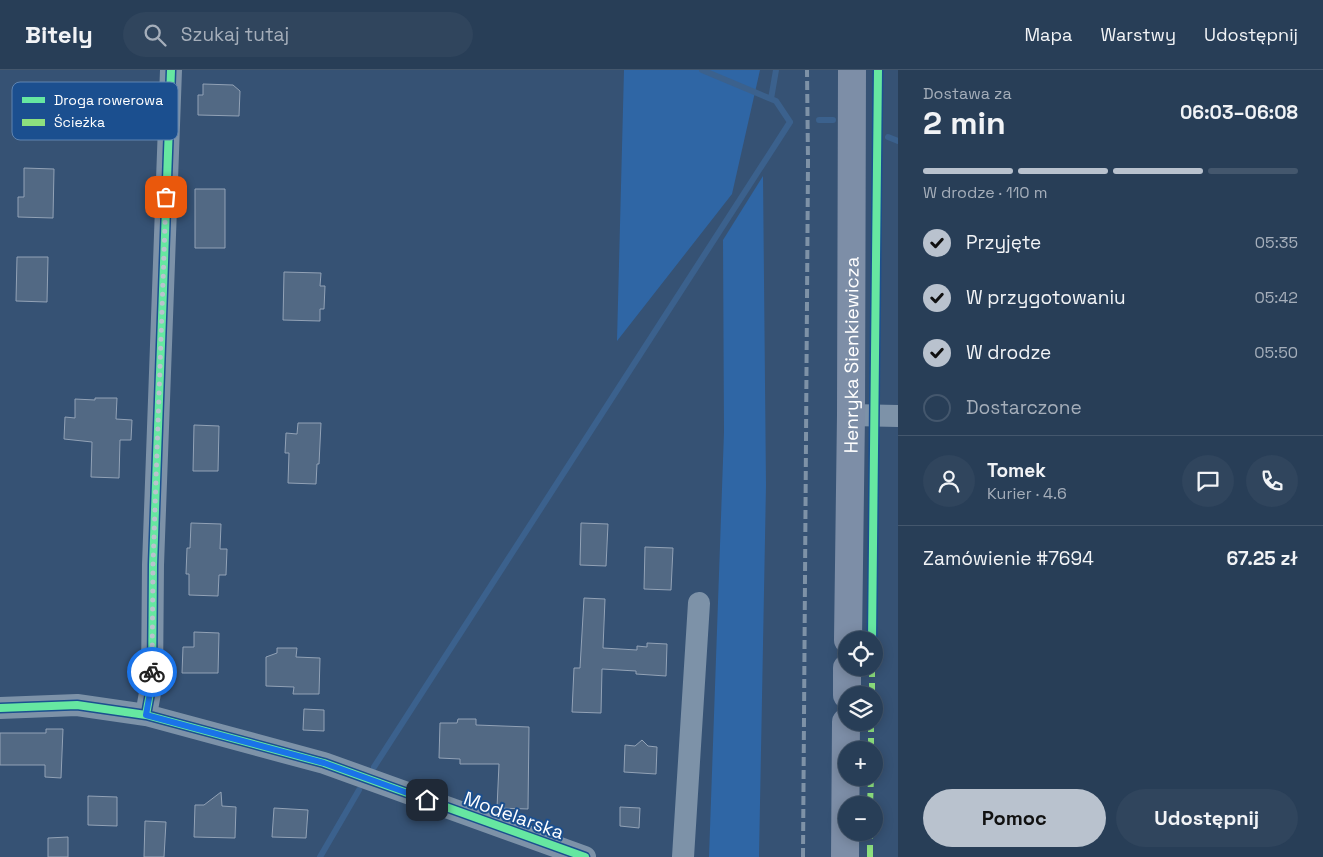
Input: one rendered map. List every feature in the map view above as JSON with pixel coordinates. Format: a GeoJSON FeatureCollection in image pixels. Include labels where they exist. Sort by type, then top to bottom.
{"type":"FeatureCollection","features":[{"type":"Feature","properties":{"kind":"main road","name":"Henryka Sienkiewicza"},"geometry":{"type":"LineString","coordinates":[[848,631],[852,70]]}},
{"type":"Feature","properties":{"kind":"main road"},"geometry":{"type":"LineString","coordinates":[[844,857],[846,731]]}},
{"type":"Feature","properties":{"kind":"street"},"geometry":{"type":"LineString","coordinates":[[146,715],[152,682],[153,565],[168,140]]}},
{"type":"Feature","properties":{"kind":"street"},"geometry":{"type":"LineString","coordinates":[[851,415],[898,416]]}},
{"type":"Feature","properties":{"kind":"street"},"geometry":{"type":"LineString","coordinates":[[683,857],[699,603]]}},
{"type":"Feature","properties":{"kind":"street","name":"Modelarska"},"geometry":{"type":"LineString","coordinates":[[0,708],[77,704],[146,715],[324,763],[586,857]]}},
{"type":"Feature","properties":{"kind":"shaded area"},"geometry":{"type":"Polygon","coordinates":[[[624,70],[760,70],[732,194],[617,341],[624,70]]]}},
{"type":"Feature","properties":{"kind":"shaded area"},"geometry":{"type":"Polygon","coordinates":[[[763,176],[766,485],[759,857],[709,857],[724,432],[723,240],[763,176]]]}},
{"type":"Feature","properties":{"kind":"building"},"geometry":{"type":"Polygon","coordinates":[[[203,84],[233,85],[240,91],[239,116],[198,115],[198,95],[203,95],[203,84]]]}},
{"type":"Feature","properties":{"kind":"building"},"geometry":{"type":"Polygon","coordinates":[[[24,168],[54,169],[53,218],[18,217],[18,197],[24,197],[24,168]]]}},
{"type":"Feature","properties":{"kind":"building"},"geometry":{"type":"Polygon","coordinates":[[[195,189],[225,189],[225,248],[195,248],[195,189]]]}},
{"type":"Feature","properties":{"kind":"building"},"geometry":{"type":"Polygon","coordinates":[[[17,257],[48,257],[47,302],[16,301],[17,257]]]}},
{"type":"Feature","properties":{"kind":"building"},"geometry":{"type":"Polygon","coordinates":[[[284,272],[321,273],[320,286],[325,286],[324,309],[320,309],[320,321],[283,320],[284,272]]]}},
{"type":"Feature","properties":{"kind":"building"},"geometry":{"type":"Polygon","coordinates":[[[95,398],[117,398],[116,419],[132,420],[131,440],[120,440],[119,478],[91,477],[92,442],[64,439],[65,417],[75,418],[75,399],[95,400],[95,398]]]}},
{"type":"Feature","properties":{"kind":"building"},"geometry":{"type":"Polygon","coordinates":[[[298,423],[321,423],[316,484],[288,483],[289,453],[285,453],[286,433],[297,434],[298,423]]]}},
{"type":"Feature","properties":{"kind":"building"},"geometry":{"type":"Polygon","coordinates":[[[194,425],[219,426],[218,471],[193,471],[194,425]]]}},
{"type":"Feature","properties":{"kind":"building"},"geometry":{"type":"Polygon","coordinates":[[[191,523],[221,524],[220,549],[227,549],[226,575],[219,575],[218,596],[189,595],[189,574],[186,574],[187,548],[190,548],[191,523]]]}},
{"type":"Feature","properties":{"kind":"building"},"geometry":{"type":"Polygon","coordinates":[[[581,523],[608,524],[606,566],[580,565],[581,523]]]}},
{"type":"Feature","properties":{"kind":"building"},"geometry":{"type":"Polygon","coordinates":[[[645,547],[673,548],[671,590],[644,589],[645,547]]]}},
{"type":"Feature","properties":{"kind":"building"},"geometry":{"type":"Polygon","coordinates":[[[584,598],[605,599],[603,648],[637,650],[637,646],[647,647],[647,643],[667,644],[666,676],[636,674],[636,671],[602,669],[601,713],[572,712],[574,668],[580,668],[584,598]]]}},
{"type":"Feature","properties":{"kind":"building"},"geometry":{"type":"Polygon","coordinates":[[[194,632],[219,633],[218,673],[182,673],[183,647],[194,647],[194,632]]]}},
{"type":"Feature","properties":{"kind":"building"},"geometry":{"type":"Polygon","coordinates":[[[277,648],[297,648],[296,657],[320,658],[319,694],[293,694],[294,687],[266,686],[266,657],[277,653],[277,648]]]}},
{"type":"Feature","properties":{"kind":"building"},"geometry":{"type":"Polygon","coordinates":[[[304,709],[324,710],[324,731],[303,730],[304,709]]]}},
{"type":"Feature","properties":{"kind":"building"},"geometry":{"type":"Polygon","coordinates":[[[458,719],[476,719],[476,725],[529,727],[528,809],[497,808],[499,764],[460,764],[460,759],[439,758],[440,723],[457,723],[458,719]]]}},
{"type":"Feature","properties":{"kind":"building"},"geometry":{"type":"Polygon","coordinates":[[[46,729],[63,729],[61,778],[45,777],[45,765],[0,765],[0,733],[46,733],[46,729]]]}},
{"type":"Feature","properties":{"kind":"building"},"geometry":{"type":"Polygon","coordinates":[[[642,740],[648,746],[657,747],[656,774],[624,772],[625,745],[635,746],[642,740]]]}},
{"type":"Feature","properties":{"kind":"building"},"geometry":{"type":"Polygon","coordinates":[[[221,792],[222,806],[236,807],[235,838],[194,837],[195,805],[204,805],[221,792]]]}},
{"type":"Feature","properties":{"kind":"building"},"geometry":{"type":"Polygon","coordinates":[[[88,796],[117,797],[117,826],[88,825],[88,796]]]}},
{"type":"Feature","properties":{"kind":"building"},"geometry":{"type":"Polygon","coordinates":[[[620,807],[640,808],[639,828],[620,826],[620,807]]]}},
{"type":"Feature","properties":{"kind":"building"},"geometry":{"type":"Polygon","coordinates":[[[274,808],[308,810],[306,838],[272,837],[274,808]]]}},
{"type":"Feature","properties":{"kind":"building"},"geometry":{"type":"Polygon","coordinates":[[[145,821],[166,822],[164,857],[144,857],[145,821]]]}},
{"type":"Feature","properties":{"kind":"building"},"geometry":{"type":"Polygon","coordinates":[[[68,837],[68,857],[48,857],[48,838],[68,837]]]}},
{"type":"Feature","properties":{"kind":"waterway"},"geometry":{"type":"LineString","coordinates":[[702,70],[776,101],[790,122]]}},
{"type":"Feature","properties":{"kind":"waterway"},"geometry":{"type":"LineString","coordinates":[[771,99],[776,70]]}},
{"type":"Feature","properties":{"kind":"waterway"},"geometry":{"type":"LineString","coordinates":[[819,120],[833,120]]}},
{"type":"Feature","properties":{"kind":"waterway"},"geometry":{"type":"LineString","coordinates":[[374,767],[790,122]]}},
{"type":"Feature","properties":{"kind":"waterway"},"geometry":{"type":"LineString","coordinates":[[888,137],[898,141]]}},
{"type":"Feature","properties":{"kind":"waterway"},"geometry":{"type":"LineString","coordinates":[[320,857],[359,790]]}},
{"type":"Feature","properties":{"kind":"railway"},"geometry":{"type":"LineString","coordinates":[[803,857],[807,70]]}},
{"type":"Feature","properties":{"kind":"marked path"},"geometry":{"type":"LineString","coordinates":[[872,676],[872,686]]}},
{"type":"Feature","properties":{"kind":"marked path"},"geometry":{"type":"LineString","coordinates":[[871,731],[871,741]]}},
{"type":"Feature","properties":{"kind":"marked path"},"geometry":{"type":"LineString","coordinates":[[870,796],[871,786]]}},
{"type":"Feature","properties":{"kind":"marked path"},"geometry":{"type":"LineString","coordinates":[[870,841],[870,857]]}},
{"type":"Feature","properties":{"kind":"cycle path"},"geometry":{"type":"LineString","coordinates":[[171,70],[171,82]]}},
{"type":"Feature","properties":{"kind":"cycle path"},"geometry":{"type":"LineString","coordinates":[[872,631],[878,70]]}},
{"type":"Feature","properties":{"kind":"cycle path"},"geometry":{"type":"LineString","coordinates":[[146,715],[152,682],[153,565],[168,140]]}},
{"type":"Feature","properties":{"kind":"cycle path"},"geometry":{"type":"LineString","coordinates":[[0,708],[77,705],[146,715],[324,763],[585,857]]}},
{"type":"Feature","properties":{"kind":"way so far"},"geometry":{"type":"LineString","coordinates":[[152,672],[153,565],[166,197]]}},
{"type":"Feature","properties":{"kind":"route"},"geometry":{"type":"LineString","coordinates":[[152,672],[146,715],[324,763],[427,800]]}}]}
